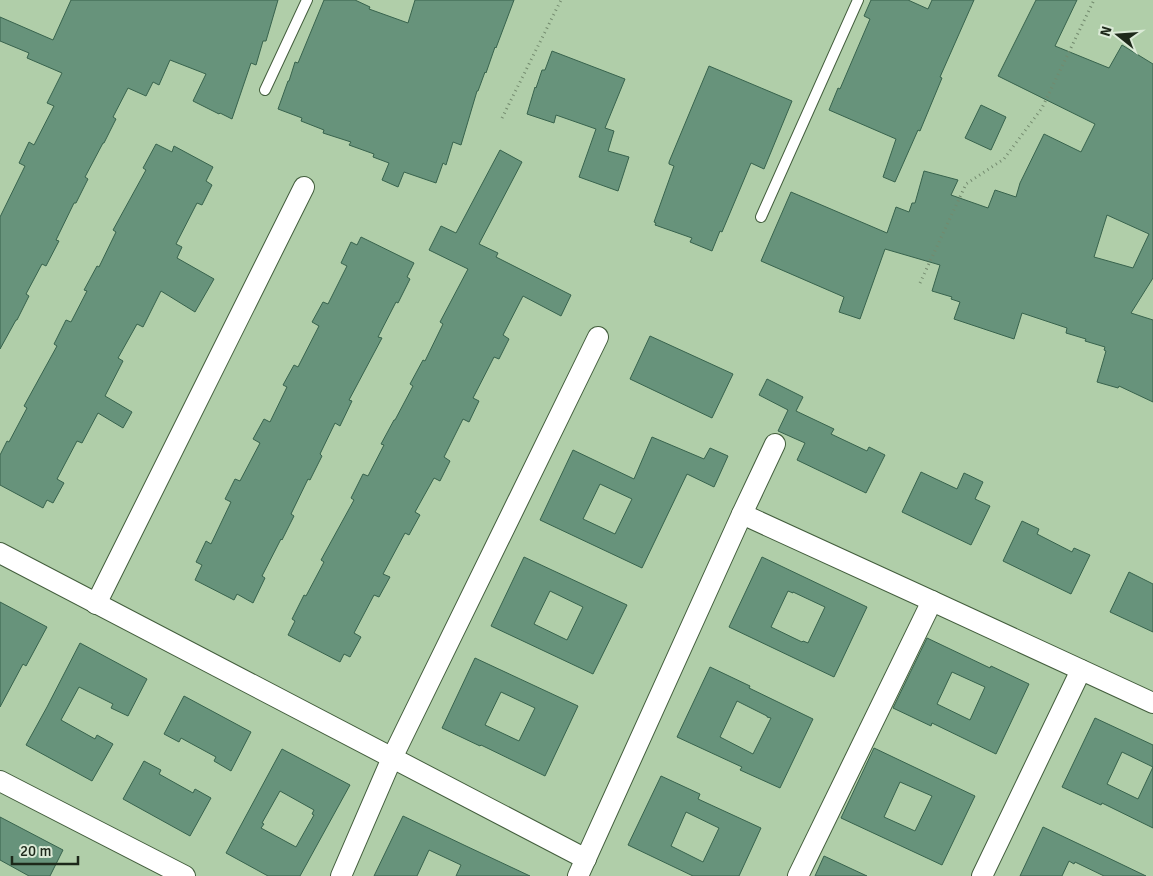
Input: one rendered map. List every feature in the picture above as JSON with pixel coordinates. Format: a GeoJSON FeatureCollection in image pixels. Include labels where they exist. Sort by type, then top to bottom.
{"type":"FeatureCollection","features":[{"type":"Feature","properties":{"kind":"street"},"geometry":{"type":"LineString","coordinates":[[96,604],[304,187]]}},
{"type":"Feature","properties":{"kind":"street"},"geometry":{"type":"LineString","coordinates":[[341,876],[392,758],[598,337]]}},
{"type":"Feature","properties":{"kind":"street"},"geometry":{"type":"LineString","coordinates":[[0,554],[392,758],[582,868],[775,444]]}},
{"type":"Feature","properties":{"kind":"street"},"geometry":{"type":"LineString","coordinates":[[742,514],[1153,703]]}},
{"type":"Feature","properties":{"kind":"street"},"geometry":{"type":"LineString","coordinates":[[798,876],[932,601]]}},
{"type":"Feature","properties":{"kind":"street"},"geometry":{"type":"LineString","coordinates":[[982,876],[1081,670]]}},
{"type":"Feature","properties":{"kind":"street"},"geometry":{"type":"LineString","coordinates":[[0,781],[185,876]]}},
{"type":"Feature","properties":{"kind":"lane"},"geometry":{"type":"LineString","coordinates":[[265,90],[308,0]]}},
{"type":"Feature","properties":{"kind":"lane"},"geometry":{"type":"LineString","coordinates":[[762,216],[858,0]]}},
{"type":"Feature","properties":{"kind":"path"},"geometry":{"type":"LineString","coordinates":[[502,118],[561,0]]}},
{"type":"Feature","properties":{"kind":"path"},"geometry":{"type":"LineString","coordinates":[[920,283],[966,184],[1004,159],[1042,108],[1094,0]]}},
{"type":"Feature","properties":{"kind":"building"},"geometry":{"type":"Polygon","coordinates":[[[71,0],[278,0],[266,41],[263,41],[256,65],[251,63],[232,119],[193,101],[206,74],[170,60],[159,85],[153,82],[146,96],[128,88],[113,117],[116,119],[85,177],[88,179],[56,240],[59,241],[46,266],[42,264],[26,294],[29,296],[0,349],[0,217],[25,166],[19,163],[29,142],[34,145],[54,106],[47,103],[62,73],[27,58],[29,53],[0,41],[0,17],[53,40],[71,0]]]}},
{"type":"Feature","properties":{"kind":"building"},"geometry":{"type":"Polygon","coordinates":[[[324,0],[355,0],[370,7],[369,9],[408,23],[415,0],[514,0],[486,73],[477,91],[461,145],[453,142],[446,165],[443,163],[436,183],[404,172],[398,187],[382,180],[389,163],[373,157],[374,154],[349,145],[351,142],[323,133],[324,130],[301,121],[302,118],[278,109],[295,62],[298,63],[324,0]]]}},
{"type":"Feature","properties":{"kind":"building"},"geometry":{"type":"Polygon","coordinates":[[[871,0],[908,0],[928,9],[932,0],[974,0],[940,77],[942,78],[920,131],[918,130],[895,182],[883,177],[896,139],[829,110],[870,19],[864,16],[871,0]]]}},
{"type":"Feature","properties":{"kind":"building"},"geometry":{"type":"Polygon","coordinates":[[[1036,0],[1077,0],[1055,46],[1109,68],[1122,45],[1153,64],[1153,278],[1131,313],[1153,320],[1153,402],[1119,386],[1118,388],[1097,382],[1106,351],[1104,350],[1105,347],[1066,333],[1067,328],[1022,313],[1014,339],[954,319],[960,302],[951,299],[952,297],[932,291],[940,265],[885,249],[860,319],[839,312],[844,297],[761,261],[791,192],[887,233],[896,207],[909,212],[912,203],[915,203],[924,171],[958,180],[951,195],[988,208],[995,190],[1016,197],[1020,183],[1044,134],[1081,152],[1095,124],[998,76],[1036,0]],[[1107,215],[1094,257],[1133,268],[1149,234],[1107,215]]]}},
{"type":"Feature","properties":{"kind":"building"},"geometry":{"type":"Polygon","coordinates":[[[552,51],[625,79],[605,128],[614,131],[608,151],[629,157],[618,191],[579,177],[596,129],[556,115],[554,123],[527,114],[535,87],[542,70],[545,70],[552,51]]]}},
{"type":"Feature","properties":{"kind":"building"},"geometry":{"type":"Polygon","coordinates":[[[709,66],[792,101],[764,169],[751,163],[712,251],[690,242],[692,238],[655,225],[656,223],[654,222],[674,166],[669,164],[669,162],[709,66]]]}},
{"type":"Feature","properties":{"kind":"building"},"geometry":{"type":"Polygon","coordinates":[[[981,105],[1006,117],[991,150],[965,138],[981,105]]]}},
{"type":"Feature","properties":{"kind":"building"},"geometry":{"type":"Polygon","coordinates":[[[156,144],[172,152],[174,146],[213,167],[206,181],[212,185],[202,205],[197,203],[176,244],[182,247],[177,258],[214,279],[195,312],[161,291],[143,327],[137,324],[118,358],[123,361],[105,396],[132,412],[123,428],[98,413],[82,443],[77,441],[57,479],[64,483],[53,503],[47,500],[43,508],[0,485],[0,455],[27,408],[24,406],[57,346],[54,344],[66,320],[71,322],[87,291],[84,290],[97,266],[99,267],[116,232],[113,230],[146,170],[143,168],[156,144]]]}},
{"type":"Feature","properties":{"kind":"building"},"geometry":{"type":"Polygon","coordinates":[[[500,150],[522,162],[479,244],[498,253],[496,257],[571,295],[561,316],[523,296],[503,335],[509,339],[499,359],[494,357],[473,398],[479,401],[469,422],[463,419],[444,457],[450,461],[440,481],[434,478],[415,512],[420,515],[409,535],[405,533],[383,574],[390,577],[379,597],[374,595],[354,633],[361,637],[350,657],[344,654],[340,662],[288,635],[295,621],[292,619],[324,562],[321,560],[354,500],[351,498],[363,474],[368,476],[384,445],[381,444],[413,386],[410,384],[423,360],[425,361],[443,324],[440,322],[468,269],[429,250],[441,226],[456,233],[500,150]]]}},
{"type":"Feature","properties":{"kind":"building"},"geometry":{"type":"Polygon","coordinates":[[[361,237],[414,263],[407,277],[410,279],[378,337],[382,338],[349,400],[352,401],[340,426],[335,423],[320,454],[322,456],[310,480],[308,479],[291,514],[294,516],[262,576],[265,578],[253,603],[237,594],[234,600],[195,580],[202,565],[196,562],[206,541],[211,544],[231,502],[225,499],[235,479],[240,481],[260,443],[253,439],[264,419],[270,422],[287,387],[283,385],[294,365],[298,367],[319,326],[312,322],[323,302],[328,304],[347,266],[341,263],[351,242],[357,245],[361,237]]]}},
{"type":"Feature","properties":{"kind":"building"},"geometry":{"type":"Polygon","coordinates":[[[650,336],[733,374],[712,418],[630,379],[650,336]]]}},
{"type":"Feature","properties":{"kind":"building"},"geometry":{"type":"Polygon","coordinates":[[[767,379],[803,397],[796,411],[834,429],[831,434],[867,451],[869,447],[885,455],[866,493],[797,460],[805,443],[778,431],[788,410],[759,395],[767,379]]]}},
{"type":"Feature","properties":{"kind":"building"},"geometry":{"type":"Polygon","coordinates":[[[652,437],[704,459],[710,448],[728,456],[714,487],[687,474],[642,568],[540,520],[573,450],[634,479],[652,437]],[[600,484],[583,519],[615,534],[632,499],[600,484]]]}},
{"type":"Feature","properties":{"kind":"building"},"geometry":{"type":"Polygon","coordinates":[[[921,472],[957,489],[964,473],[983,482],[975,499],[990,506],[971,545],[902,512],[921,472]]]}},
{"type":"Feature","properties":{"kind":"building"},"geometry":{"type":"Polygon","coordinates":[[[1022,521],[1039,529],[1037,534],[1072,552],[1074,548],[1090,555],[1071,594],[1003,561],[1022,521]]]}},
{"type":"Feature","properties":{"kind":"building"},"geometry":{"type":"Polygon","coordinates":[[[524,557],[627,605],[593,674],[491,626],[524,557]],[[550,591],[534,624],[567,640],[583,607],[550,591]]]}},
{"type":"Feature","properties":{"kind":"building"},"geometry":{"type":"Polygon","coordinates":[[[762,557],[867,607],[834,677],[729,627],[762,557]],[[788,591],[771,627],[808,643],[825,607],[788,591]]]}},
{"type":"Feature","properties":{"kind":"building"},"geometry":{"type":"Polygon","coordinates":[[[1129,572],[1153,584],[1153,632],[1110,612],[1129,572]]]}},
{"type":"Feature","properties":{"kind":"building"},"geometry":{"type":"Polygon","coordinates":[[[0,602],[47,627],[26,666],[23,664],[0,707],[0,602]]]}},
{"type":"Feature","properties":{"kind":"building"},"geometry":{"type":"Polygon","coordinates":[[[927,638],[1029,684],[996,754],[932,723],[931,726],[893,708],[927,638]],[[952,672],[937,704],[970,720],[985,687],[952,672]]]}},
{"type":"Feature","properties":{"kind":"building"},"geometry":{"type":"Polygon","coordinates":[[[80,643],[147,679],[128,716],[111,708],[113,704],[79,687],[61,720],[95,739],[97,735],[113,744],[92,781],[26,745],[80,643]]]}},
{"type":"Feature","properties":{"kind":"building"},"geometry":{"type":"Polygon","coordinates":[[[475,658],[578,706],[545,776],[442,728],[475,658]],[[501,692],[485,725],[519,741],[535,708],[501,692]]]}},
{"type":"Feature","properties":{"kind":"building"},"geometry":{"type":"Polygon","coordinates":[[[710,667],[813,719],[780,788],[740,770],[742,767],[677,737],[710,667]],[[737,701],[720,737],[753,754],[771,718],[737,701]]]}},
{"type":"Feature","properties":{"kind":"building"},"geometry":{"type":"Polygon","coordinates":[[[184,696],[251,732],[231,771],[214,761],[216,757],[181,738],[179,742],[164,734],[184,696]]]}},
{"type":"Feature","properties":{"kind":"building"},"geometry":{"type":"Polygon","coordinates":[[[1095,718],[1153,745],[1153,767],[1153,828],[1102,803],[1101,805],[1062,787],[1095,718]],[[1122,752],[1107,784],[1138,799],[1153,767],[1122,752]]]}},
{"type":"Feature","properties":{"kind":"building"},"geometry":{"type":"Polygon","coordinates":[[[874,748],[975,796],[942,865],[841,818],[874,748]],[[900,782],[884,817],[915,831],[932,796],[900,782]]]}},
{"type":"Feature","properties":{"kind":"building"},"geometry":{"type":"Polygon","coordinates":[[[282,749],[350,785],[300,876],[268,876],[226,853],[282,749]],[[280,791],[261,828],[296,847],[314,815],[312,814],[314,810],[280,791]]]}},
{"type":"Feature","properties":{"kind":"building"},"geometry":{"type":"Polygon","coordinates":[[[144,761],[161,770],[159,774],[193,793],[195,789],[211,798],[190,836],[123,799],[144,761]]]}},
{"type":"Feature","properties":{"kind":"building"},"geometry":{"type":"Polygon","coordinates":[[[661,776],[700,794],[698,799],[761,828],[739,876],[693,876],[628,845],[661,776]],[[686,812],[671,846],[703,862],[719,828],[686,812]]]}},
{"type":"Feature","properties":{"kind":"building"},"geometry":{"type":"Polygon","coordinates":[[[403,816],[530,876],[456,876],[461,865],[429,850],[417,876],[374,876],[403,816]]]}},
{"type":"Feature","properties":{"kind":"building"},"geometry":{"type":"Polygon","coordinates":[[[0,817],[63,850],[50,876],[29,876],[0,860],[0,817]]]}},
{"type":"Feature","properties":{"kind":"building"},"geometry":{"type":"Polygon","coordinates":[[[1043,827],[1146,876],[1104,876],[1069,861],[1062,876],[1020,876],[1043,827]]]}},
{"type":"Feature","properties":{"kind":"building"},"geometry":{"type":"Polygon","coordinates":[[[824,856],[867,876],[815,876],[824,856]]]}}]}
